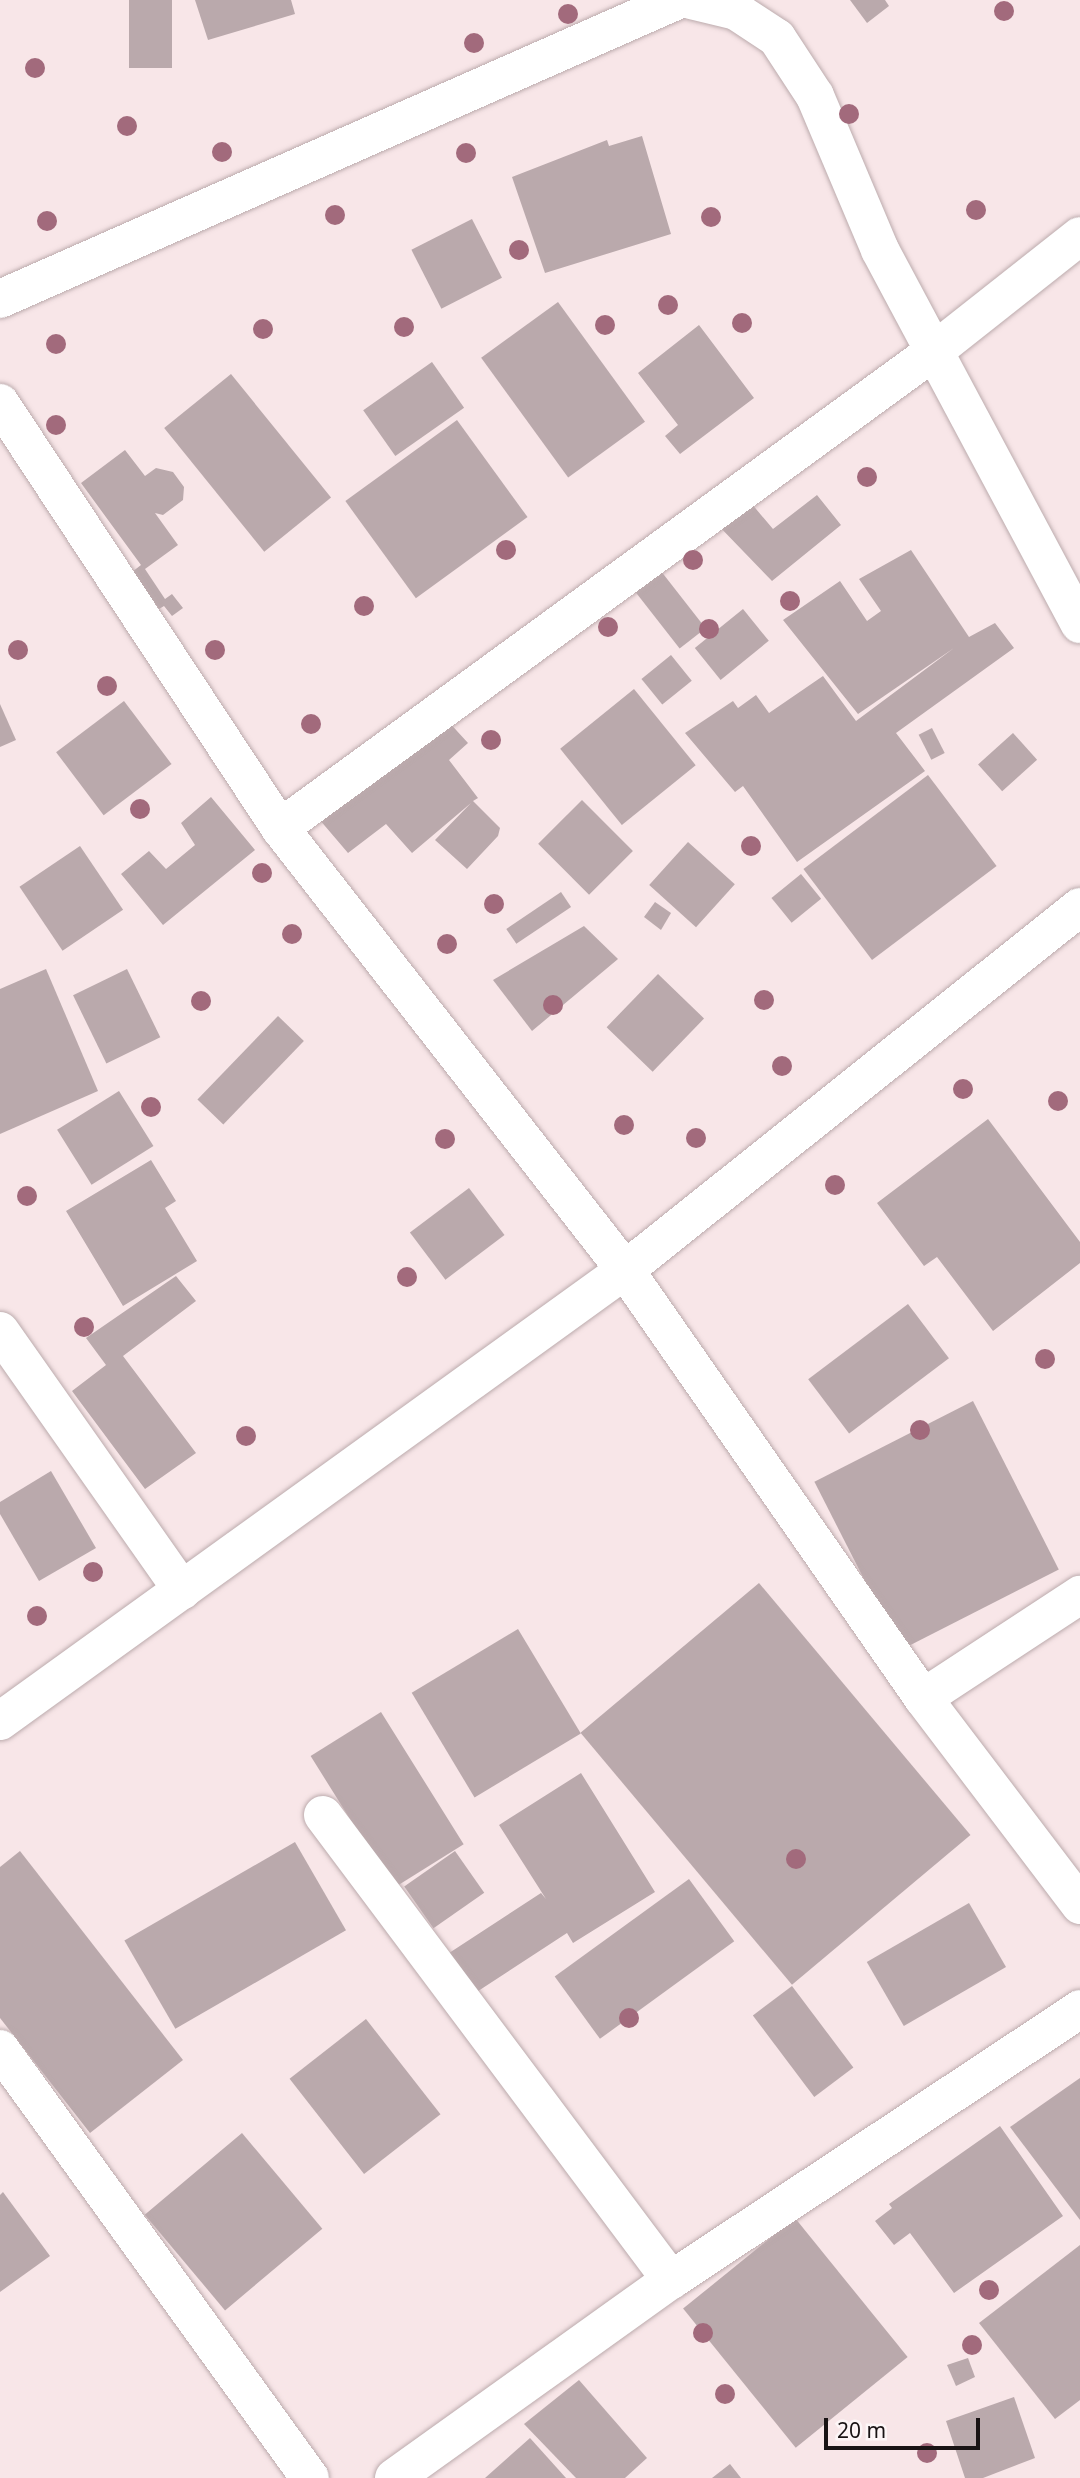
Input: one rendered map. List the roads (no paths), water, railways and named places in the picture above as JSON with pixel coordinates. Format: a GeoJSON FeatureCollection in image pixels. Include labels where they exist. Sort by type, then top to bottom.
{"type":"FeatureCollection","features":[{"type":"Feature","properties":{"kind":"street"},"geometry":{"type":"LineString","coordinates":[[0,299],[678,0]]}},
{"type":"Feature","properties":{"kind":"street"},"geometry":{"type":"LineString","coordinates":[[691,0],[736,11],[777,38],[815,96],[880,250],[937,349],[984,453],[1080,624]]}},
{"type":"Feature","properties":{"kind":"street"},"geometry":{"type":"LineString","coordinates":[[280,828],[937,349],[1080,236]]}},
{"type":"Feature","properties":{"kind":"street"},"geometry":{"type":"LineString","coordinates":[[0,403],[280,828],[625,1270],[923,1698],[1080,1905]]}},
{"type":"Feature","properties":{"kind":"street"},"geometry":{"type":"LineString","coordinates":[[0,1721],[625,1270],[1080,907]]}},
{"type":"Feature","properties":{"kind":"street"},"geometry":{"type":"LineString","coordinates":[[0,1331],[182,1590]]}},
{"type":"Feature","properties":{"kind":"street"},"geometry":{"type":"LineString","coordinates":[[923,1698],[1080,1595]]}},
{"type":"Feature","properties":{"kind":"street"},"geometry":{"type":"LineString","coordinates":[[323,1815],[671,2280]]}},
{"type":"Feature","properties":{"kind":"street"},"geometry":{"type":"LineString","coordinates":[[394,2478],[671,2280],[1080,2009]]}},
{"type":"Feature","properties":{"kind":"street"},"geometry":{"type":"LineString","coordinates":[[0,2049],[310,2478]]}}]}
